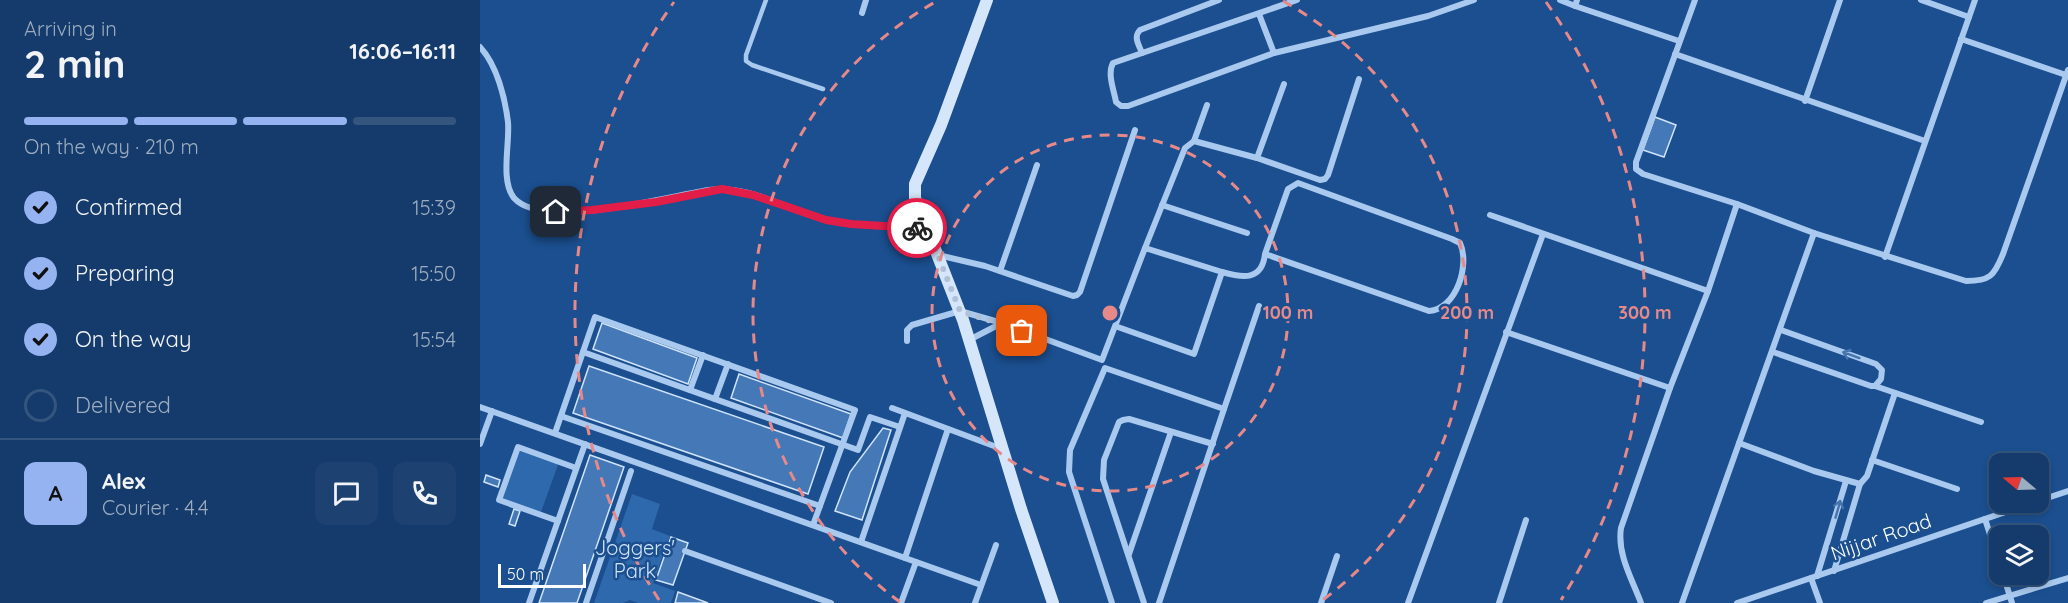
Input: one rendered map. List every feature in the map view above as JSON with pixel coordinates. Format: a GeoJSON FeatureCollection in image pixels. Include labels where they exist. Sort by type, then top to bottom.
{"type":"FeatureCollection","features":[{"type":"Feature","properties":{"kind":"street"},"geometry":{"type":"LineString","coordinates":[[861,13],[866,0]]}},
{"type":"Feature","properties":{"kind":"street"},"geometry":{"type":"LineString","coordinates":[[987,0],[941,125],[915,184],[917,204],[960,311],[1053,603]]}},
{"type":"Feature","properties":{"kind":"street"},"geometry":{"type":"LineString","coordinates":[[1143,53],[1136,39],[1140,30],[1219,0]]}},
{"type":"Feature","properties":{"kind":"street"},"geometry":{"type":"LineString","coordinates":[[1297,0],[1113,63],[1110,75],[1116,102],[1121,106],[1128,106],[1274,53],[1428,16],[1474,0]]}},
{"type":"Feature","properties":{"kind":"street"},"geometry":{"type":"LineString","coordinates":[[1560,0],[1576,3],[1679,41]]}},
{"type":"Feature","properties":{"kind":"street"},"geometry":{"type":"LineString","coordinates":[[1695,0],[1636,162],[1636,169],[1643,174],[1737,204],[1814,233],[1966,281],[1988,278],[1995,272],[2067,72],[1961,39]]}},
{"type":"Feature","properties":{"kind":"street"},"geometry":{"type":"LineString","coordinates":[[1805,101],[1840,0]]}},
{"type":"Feature","properties":{"kind":"street"},"geometry":{"type":"LineString","coordinates":[[1921,0],[1969,17]]}},
{"type":"Feature","properties":{"kind":"street"},"geometry":{"type":"LineString","coordinates":[[1885,257],[1974,0]]}},
{"type":"Feature","properties":{"kind":"street"},"geometry":{"type":"LineString","coordinates":[[1259,14],[1274,53]]}},
{"type":"Feature","properties":{"kind":"street"},"geometry":{"type":"LineString","coordinates":[[480,47],[486,53],[496,72],[508,123],[507,178],[509,190],[515,199],[524,205],[556,212],[592,210],[656,202],[722,189],[753,195],[826,220],[851,224],[927,228]]}},
{"type":"Feature","properties":{"kind":"street"},"geometry":{"type":"LineString","coordinates":[[1675,54],[1925,141]]}},
{"type":"Feature","properties":{"kind":"street"},"geometry":{"type":"LineString","coordinates":[[1194,141],[1257,158],[1320,180],[1325,179],[1359,79]]}},
{"type":"Feature","properties":{"kind":"street"},"geometry":{"type":"LineString","coordinates":[[1257,158],[1284,84]]}},
{"type":"Feature","properties":{"kind":"street"},"geometry":{"type":"LineString","coordinates":[[907,341],[907,330],[912,325],[960,311],[1002,323],[1102,360],[1185,148],[1194,141],[1207,105]]}},
{"type":"Feature","properties":{"kind":"street"},"geometry":{"type":"LineString","coordinates":[[938,255],[1000,271],[1073,296],[1077,295],[1135,130]]}},
{"type":"Feature","properties":{"kind":"street"},"geometry":{"type":"LineString","coordinates":[[1000,271],[1037,165]]}},
{"type":"Feature","properties":{"kind":"street"},"geometry":{"type":"LineString","coordinates":[[1145,248],[1238,276],[1260,271],[1264,264],[1265,254],[1288,189],[1298,183],[1452,239],[1460,243],[1464,257],[1459,280],[1449,301],[1440,309],[1429,311],[1265,254]]}},
{"type":"Feature","properties":{"kind":"street"},"geometry":{"type":"LineString","coordinates":[[1641,603],[1622,556],[1620,538],[1670,388],[1708,291],[1737,204]]}},
{"type":"Feature","properties":{"kind":"street"},"geometry":{"type":"LineString","coordinates":[[1162,205],[1247,233]]}},
{"type":"Feature","properties":{"kind":"street"},"geometry":{"type":"LineString","coordinates":[[1490,215],[1708,291]]}},
{"type":"Feature","properties":{"kind":"street"},"geometry":{"type":"LineString","coordinates":[[1682,603],[1814,233]]}},
{"type":"Feature","properties":{"kind":"street"},"geometry":{"type":"LineString","coordinates":[[1408,603],[1543,234]]}},
{"type":"Feature","properties":{"kind":"street"},"geometry":{"type":"LineString","coordinates":[[1115,326],[1194,354],[1222,272]]}},
{"type":"Feature","properties":{"kind":"street"},"geometry":{"type":"LineString","coordinates":[[1159,603],[1259,306]]}},
{"type":"Feature","properties":{"kind":"street"},"geometry":{"type":"LineString","coordinates":[[555,433],[595,317],[703,355],[855,410],[813,525]]}},
{"type":"Feature","properties":{"kind":"street"},"geometry":{"type":"LineString","coordinates":[[969,340],[1002,323]]}},
{"type":"Feature","properties":{"kind":"street"},"geometry":{"type":"LineString","coordinates":[[1781,330],[1876,364],[1882,370],[1881,379],[1875,386]]}},
{"type":"Feature","properties":{"kind":"street"},"geometry":{"type":"LineString","coordinates":[[1506,332],[1670,388]]}},
{"type":"Feature","properties":{"kind":"street"},"geometry":{"type":"LineString","coordinates":[[583,352],[858,450],[870,417],[900,427]]}},
{"type":"Feature","properties":{"kind":"street"},"geometry":{"type":"LineString","coordinates":[[1773,352],[1981,422]]}},
{"type":"Feature","properties":{"kind":"street"},"geometry":{"type":"LineString","coordinates":[[690,390],[703,355]]}},
{"type":"Feature","properties":{"kind":"street"},"geometry":{"type":"LineString","coordinates":[[715,399],[728,364]]}},
{"type":"Feature","properties":{"kind":"street"},"geometry":{"type":"LineString","coordinates":[[1112,603],[1068,461],[1070,450],[1105,368],[1224,409]]}},
{"type":"Feature","properties":{"kind":"street"},"geometry":{"type":"LineString","coordinates":[[1834,571],[1860,484],[1865,481],[1895,393]]}},
{"type":"Feature","properties":{"kind":"street"},"geometry":{"type":"LineString","coordinates":[[480,406],[981,585]]}},
{"type":"Feature","properties":{"kind":"street"},"geometry":{"type":"LineString","coordinates":[[892,408],[1003,449]]}},
{"type":"Feature","properties":{"kind":"street"},"geometry":{"type":"LineString","coordinates":[[480,444],[492,411]]}},
{"type":"Feature","properties":{"kind":"street"},"geometry":{"type":"LineString","coordinates":[[861,542],[905,413]]}},
{"type":"Feature","properties":{"kind":"street"},"geometry":{"type":"LineString","coordinates":[[561,416],[820,506]]}},
{"type":"Feature","properties":{"kind":"street"},"geometry":{"type":"LineString","coordinates":[[1144,603],[1102,479],[1104,460],[1119,422],[1129,419],[1213,444]]}},
{"type":"Feature","properties":{"kind":"street"},"geometry":{"type":"LineString","coordinates":[[905,558],[948,429]]}},
{"type":"Feature","properties":{"kind":"street"},"geometry":{"type":"LineString","coordinates":[[1128,555],[1171,432]]}},
{"type":"Feature","properties":{"kind":"street"},"geometry":{"type":"LineString","coordinates":[[1739,443],[1860,484]]}},
{"type":"Feature","properties":{"kind":"street"},"geometry":{"type":"LineString","coordinates":[[530,603],[585,444]]}},
{"type":"Feature","properties":{"kind":"street"},"geometry":{"type":"LineString","coordinates":[[558,521],[499,500],[518,447],[576,468]]}},
{"type":"Feature","properties":{"kind":"street"},"geometry":{"type":"LineString","coordinates":[[1872,460],[1957,489]]}},
{"type":"Feature","properties":{"kind":"street"},"geometry":{"type":"LineString","coordinates":[[586,603],[631,471]]}},
{"type":"Feature","properties":{"kind":"street"},"geometry":{"type":"LineString","coordinates":[[1820,603],[1814,577],[1846,481]]}},
{"type":"Feature","properties":{"kind":"street","name":"Nijjar Road"},"geometry":{"type":"LineString","coordinates":[[2049,498],[2068,491]]}},
{"type":"Feature","properties":{"kind":"street","name":"Nijjar Road"},"geometry":{"type":"LineString","coordinates":[[1737,603],[2003,513]]}},
{"type":"Feature","properties":{"kind":"street"},"geometry":{"type":"LineString","coordinates":[[1984,519],[1989,533]]}},
{"type":"Feature","properties":{"kind":"street"},"geometry":{"type":"LineString","coordinates":[[1499,603],[1526,520]]}},
{"type":"Feature","properties":{"kind":"street"},"geometry":{"type":"LineString","coordinates":[[975,603],[996,545]]}},
{"type":"Feature","properties":{"kind":"street"},"geometry":{"type":"LineString","coordinates":[[685,551],[831,603]]}},
{"type":"Feature","properties":{"kind":"street"},"geometry":{"type":"LineString","coordinates":[[1321,603],[1337,556]]}},
{"type":"Feature","properties":{"kind":"street"},"geometry":{"type":"LineString","coordinates":[[901,603],[916,562]]}},
{"type":"Feature","properties":{"kind":"street"},"geometry":{"type":"LineString","coordinates":[[1986,603],[2068,578]]}},
{"type":"Feature","properties":{"kind":"street"},"geometry":{"type":"LineString","coordinates":[[2007,585],[2012,603]]}},
{"type":"Feature","properties":{"kind":"street"},"geometry":{"type":"LineString","coordinates":[[1763,594],[1767,603]]}},
{"type":"Feature","properties":{"kind":"lane"},"geometry":{"type":"LineString","coordinates":[[766,0],[746,55],[746,61],[824,89]]}},
{"type":"Feature","properties":{"kind":"green space"},"geometry":{"type":"Polygon","coordinates":[[[518,447],[559,462],[540,515],[499,500],[518,447]]]}},
{"type":"Feature","properties":{"kind":"green space","name":"Joggers' Park"},"geometry":{"type":"Polygon","coordinates":[[[632,494],[660,504],[652,529],[670,536],[653,583],[675,591],[671,603],[638,603],[630,600],[623,603],[594,603],[632,494]]]}},
{"type":"Feature","properties":{"kind":"building"},"geometry":{"type":"Polygon","coordinates":[[[1655,117],[1676,125],[1664,157],[1643,150],[1655,117]]]}},
{"type":"Feature","properties":{"kind":"building"},"geometry":{"type":"Polygon","coordinates":[[[602,323],[697,358],[688,384],[593,349],[602,323]]]}},
{"type":"Feature","properties":{"kind":"building"},"geometry":{"type":"Polygon","coordinates":[[[589,366],[824,447],[808,494],[573,413],[589,366]]]}},
{"type":"Feature","properties":{"kind":"building"},"geometry":{"type":"Polygon","coordinates":[[[739,374],[851,414],[843,438],[731,398],[739,374]]]}},
{"type":"Feature","properties":{"kind":"building"},"geometry":{"type":"Polygon","coordinates":[[[883,428],[891,430],[862,520],[835,511],[850,472],[883,428]]]}},
{"type":"Feature","properties":{"kind":"building"},"geometry":{"type":"Polygon","coordinates":[[[590,455],[624,467],[577,603],[539,603],[590,455]]]}},
{"type":"Feature","properties":{"kind":"building"},"geometry":{"type":"Polygon","coordinates":[[[486,475],[500,480],[498,487],[484,482],[486,475]]]}},
{"type":"Feature","properties":{"kind":"building"},"geometry":{"type":"Polygon","coordinates":[[[514,509],[520,511],[515,526],[509,524],[514,509]]]}},
{"type":"Feature","properties":{"kind":"building"},"geometry":{"type":"Polygon","coordinates":[[[671,537],[688,543],[673,585],[656,580],[671,537]]]}},
{"type":"Feature","properties":{"kind":"building"},"geometry":{"type":"Polygon","coordinates":[[[678,592],[708,603],[675,603],[678,592]]]}},
{"type":"Feature","properties":{"kind":"way so far"},"geometry":{"type":"LineString","coordinates":[[917,228],[927,228],[960,311],[1022,331]]}},
{"type":"Feature","properties":{"kind":"route"},"geometry":{"type":"LineString","coordinates":[[556,212],[656,202],[722,189],[753,195],[826,220],[917,228]]}}]}
